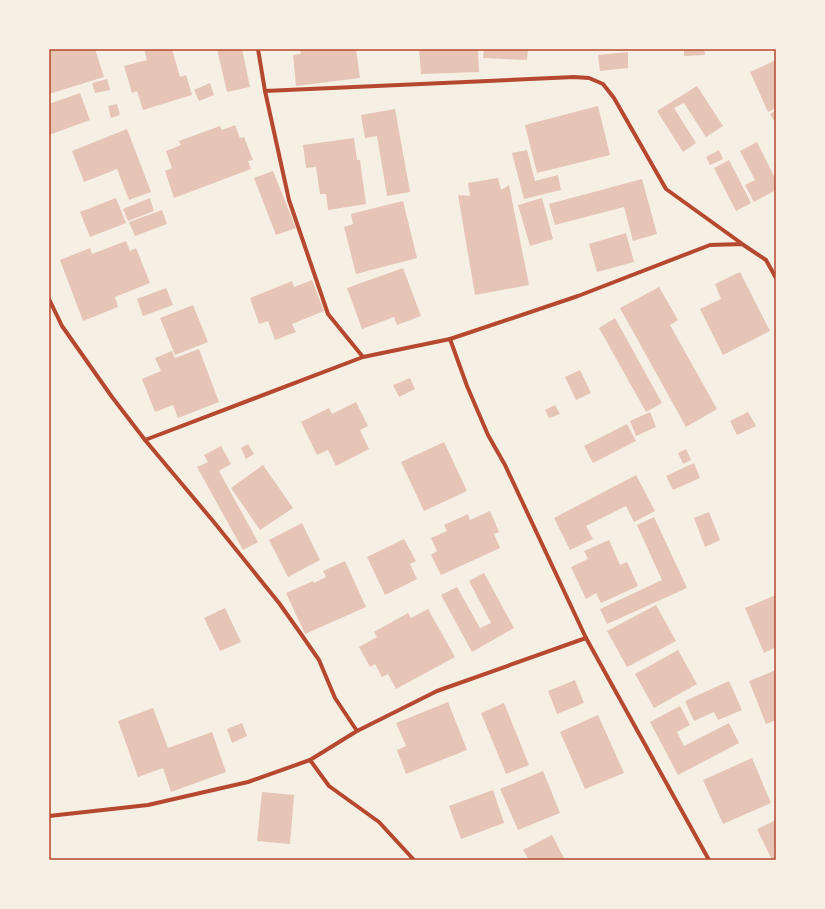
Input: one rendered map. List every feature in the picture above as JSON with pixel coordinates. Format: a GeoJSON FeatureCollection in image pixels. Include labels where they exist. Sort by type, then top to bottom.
{"type":"FeatureCollection","features":[{"type":"Feature","properties":{"kind":"street"},"geometry":{"type":"LineString","coordinates":[[258,49],[265,91],[289,200],[328,314],[363,357]]}},
{"type":"Feature","properties":{"kind":"street"},"geometry":{"type":"LineString","coordinates":[[265,91],[566,77],[589,78],[603,84],[614,98],[666,189],[766,260],[776,278]]}},
{"type":"Feature","properties":{"kind":"street"},"geometry":{"type":"LineString","coordinates":[[145,440],[363,357],[450,339],[578,296],[710,245],[742,244]]}},
{"type":"Feature","properties":{"kind":"street"},"geometry":{"type":"LineString","coordinates":[[49,299],[62,326],[112,397],[145,440],[213,521],[319,660],[335,698],[357,731]]}},
{"type":"Feature","properties":{"kind":"street"},"geometry":{"type":"LineString","coordinates":[[450,339],[467,386],[488,435],[505,465],[586,638],[709,860]]}},
{"type":"Feature","properties":{"kind":"street"},"geometry":{"type":"LineString","coordinates":[[49,816],[148,805],[248,782],[310,760],[357,731],[437,691],[586,638]]}},
{"type":"Feature","properties":{"kind":"street"},"geometry":{"type":"LineString","coordinates":[[310,760],[329,786],[379,822],[414,860]]}},
{"type":"Feature","properties":{"kind":"building"},"geometry":{"type":"Polygon","coordinates":[[[49,49],[95,49],[104,77],[49,94],[49,49]]]}},
{"type":"Feature","properties":{"kind":"building"},"geometry":{"type":"Polygon","coordinates":[[[144,49],[172,49],[180,77],[186,75],[192,95],[143,110],[137,91],[132,93],[124,66],[147,60],[144,49]]]}},
{"type":"Feature","properties":{"kind":"building"},"geometry":{"type":"Polygon","coordinates":[[[217,49],[242,49],[250,87],[227,92],[217,49]]]}},
{"type":"Feature","properties":{"kind":"building"},"geometry":{"type":"Polygon","coordinates":[[[300,49],[356,49],[360,78],[296,86],[293,55],[301,54],[300,49]]]}},
{"type":"Feature","properties":{"kind":"building"},"geometry":{"type":"Polygon","coordinates":[[[419,49],[478,49],[479,72],[421,74],[419,49]]]}},
{"type":"Feature","properties":{"kind":"building"},"geometry":{"type":"Polygon","coordinates":[[[484,49],[528,49],[527,60],[483,58],[484,49]]]}},
{"type":"Feature","properties":{"kind":"building"},"geometry":{"type":"Polygon","coordinates":[[[684,49],[704,49],[705,55],[684,56],[684,49]]]}},
{"type":"Feature","properties":{"kind":"building"},"geometry":{"type":"Polygon","coordinates":[[[628,52],[628,68],[600,71],[598,55],[628,52]]]}},
{"type":"Feature","properties":{"kind":"building"},"geometry":{"type":"Polygon","coordinates":[[[776,60],[776,108],[768,112],[750,72],[776,60]]]}},
{"type":"Feature","properties":{"kind":"building"},"geometry":{"type":"Polygon","coordinates":[[[107,79],[110,90],[95,93],[92,83],[107,79]]]}},
{"type":"Feature","properties":{"kind":"building"},"geometry":{"type":"Polygon","coordinates":[[[210,83],[214,95],[199,101],[194,90],[210,83]]]}},
{"type":"Feature","properties":{"kind":"building"},"geometry":{"type":"Polygon","coordinates":[[[697,86],[723,126],[706,137],[684,103],[674,108],[696,143],[683,152],[657,111],[697,86]]]}},
{"type":"Feature","properties":{"kind":"building"},"geometry":{"type":"Polygon","coordinates":[[[80,93],[90,120],[49,135],[49,104],[80,93]]]}},
{"type":"Feature","properties":{"kind":"building"},"geometry":{"type":"Polygon","coordinates":[[[117,104],[120,115],[111,118],[108,106],[117,104]]]}},
{"type":"Feature","properties":{"kind":"building"},"geometry":{"type":"Polygon","coordinates":[[[598,106],[610,155],[537,173],[525,125],[598,106]]]}},
{"type":"Feature","properties":{"kind":"building"},"geometry":{"type":"Polygon","coordinates":[[[395,109],[410,192],[387,196],[377,136],[365,138],[361,115],[395,109]]]}},
{"type":"Feature","properties":{"kind":"building"},"geometry":{"type":"Polygon","coordinates":[[[776,110],[776,124],[770,114],[776,110]]]}},
{"type":"Feature","properties":{"kind":"building"},"geometry":{"type":"Polygon","coordinates":[[[235,125],[240,138],[244,137],[253,160],[248,161],[251,169],[174,198],[165,171],[172,168],[166,151],[181,145],[179,141],[220,126],[222,130],[235,125]]]}},
{"type":"Feature","properties":{"kind":"building"},"geometry":{"type":"Polygon","coordinates":[[[127,129],[151,192],[129,200],[117,169],[84,182],[72,151],[127,129]]]}},
{"type":"Feature","properties":{"kind":"building"},"geometry":{"type":"Polygon","coordinates":[[[354,138],[357,160],[360,160],[366,204],[328,210],[326,194],[320,194],[316,167],[306,168],[303,145],[354,138]]]}},
{"type":"Feature","properties":{"kind":"building"},"geometry":{"type":"Polygon","coordinates":[[[757,142],[776,180],[776,190],[754,202],[745,185],[755,180],[740,151],[757,142]]]}},
{"type":"Feature","properties":{"kind":"building"},"geometry":{"type":"Polygon","coordinates":[[[527,150],[535,181],[558,175],[561,190],[524,199],[512,153],[527,150]]]}},
{"type":"Feature","properties":{"kind":"building"},"geometry":{"type":"Polygon","coordinates":[[[719,150],[723,159],[710,165],[706,157],[719,150]]]}},
{"type":"Feature","properties":{"kind":"building"},"geometry":{"type":"Polygon","coordinates":[[[729,160],[751,203],[736,211],[714,168],[729,160]]]}},
{"type":"Feature","properties":{"kind":"building"},"geometry":{"type":"Polygon","coordinates":[[[273,171],[296,228],[276,235],[254,178],[273,171]]]}},
{"type":"Feature","properties":{"kind":"building"},"geometry":{"type":"Polygon","coordinates":[[[498,178],[501,190],[509,185],[529,285],[475,295],[458,195],[470,196],[468,183],[498,178]]]}},
{"type":"Feature","properties":{"kind":"building"},"geometry":{"type":"Polygon","coordinates":[[[642,179],[657,234],[633,241],[624,207],[555,225],[549,204],[642,179]]]}},
{"type":"Feature","properties":{"kind":"building"},"geometry":{"type":"Polygon","coordinates":[[[116,198],[126,223],[90,237],[80,212],[116,198]]]}},
{"type":"Feature","properties":{"kind":"building"},"geometry":{"type":"Polygon","coordinates":[[[150,198],[154,211],[128,221],[123,209],[150,198]]]}},
{"type":"Feature","properties":{"kind":"building"},"geometry":{"type":"Polygon","coordinates":[[[542,198],[553,239],[530,246],[518,205],[542,198]]]}},
{"type":"Feature","properties":{"kind":"building"},"geometry":{"type":"Polygon","coordinates":[[[403,201],[417,258],[356,274],[344,227],[353,224],[351,214],[403,201]]]}},
{"type":"Feature","properties":{"kind":"building"},"geometry":{"type":"Polygon","coordinates":[[[162,210],[167,224],[135,236],[129,222],[162,210]]]}},
{"type":"Feature","properties":{"kind":"building"},"geometry":{"type":"Polygon","coordinates":[[[626,233],[634,262],[597,272],[589,244],[626,233]]]}},
{"type":"Feature","properties":{"kind":"building"},"geometry":{"type":"Polygon","coordinates":[[[126,241],[130,251],[136,248],[150,283],[115,297],[118,307],[83,321],[60,260],[90,248],[92,254],[126,241]]]}},
{"type":"Feature","properties":{"kind":"building"},"geometry":{"type":"Polygon","coordinates":[[[403,268],[421,316],[397,325],[394,317],[362,329],[347,288],[403,268]]]}},
{"type":"Feature","properties":{"kind":"building"},"geometry":{"type":"Polygon","coordinates":[[[740,272],[770,331],[723,355],[700,309],[721,299],[715,284],[740,272]]]}},
{"type":"Feature","properties":{"kind":"building"},"geometry":{"type":"Polygon","coordinates":[[[312,280],[324,311],[292,324],[296,332],[275,340],[268,321],[259,324],[250,298],[292,281],[294,287],[312,280]]]}},
{"type":"Feature","properties":{"kind":"building"},"geometry":{"type":"Polygon","coordinates":[[[659,287],[678,320],[670,325],[717,409],[686,427],[620,308],[659,287]]]}},
{"type":"Feature","properties":{"kind":"building"},"geometry":{"type":"Polygon","coordinates":[[[166,288],[173,305],[143,316],[137,299],[166,288]]]}},
{"type":"Feature","properties":{"kind":"building"},"geometry":{"type":"Polygon","coordinates":[[[193,305],[208,342],[175,355],[160,318],[193,305]]]}},
{"type":"Feature","properties":{"kind":"building"},"geometry":{"type":"Polygon","coordinates":[[[615,318],[662,403],[646,412],[599,328],[615,318]]]}},
{"type":"Feature","properties":{"kind":"building"},"geometry":{"type":"Polygon","coordinates":[[[199,349],[219,402],[178,418],[173,405],[155,412],[142,379],[161,371],[155,358],[172,351],[175,358],[199,349]]]}},
{"type":"Feature","properties":{"kind":"building"},"geometry":{"type":"Polygon","coordinates":[[[580,370],[591,393],[576,400],[565,377],[580,370]]]}},
{"type":"Feature","properties":{"kind":"building"},"geometry":{"type":"Polygon","coordinates":[[[410,378],[415,389],[399,397],[393,385],[410,378]]]}},
{"type":"Feature","properties":{"kind":"building"},"geometry":{"type":"Polygon","coordinates":[[[356,402],[368,426],[360,430],[369,449],[336,466],[328,450],[317,455],[301,422],[329,408],[332,414],[356,402]]]}},
{"type":"Feature","properties":{"kind":"building"},"geometry":{"type":"Polygon","coordinates":[[[555,405],[560,414],[549,418],[545,410],[555,405]]]}},
{"type":"Feature","properties":{"kind":"building"},"geometry":{"type":"Polygon","coordinates":[[[650,412],[656,427],[636,436],[630,421],[650,412]]]}},
{"type":"Feature","properties":{"kind":"building"},"geometry":{"type":"Polygon","coordinates":[[[748,412],[756,426],[737,435],[730,421],[748,412]]]}},
{"type":"Feature","properties":{"kind":"building"},"geometry":{"type":"Polygon","coordinates":[[[627,424],[636,441],[593,463],[584,446],[627,424]]]}},
{"type":"Feature","properties":{"kind":"building"},"geometry":{"type":"Polygon","coordinates":[[[444,442],[467,491],[424,511],[401,462],[444,442]]]}},
{"type":"Feature","properties":{"kind":"building"},"geometry":{"type":"Polygon","coordinates":[[[248,444],[254,454],[246,459],[241,448],[248,444]]]}},
{"type":"Feature","properties":{"kind":"building"},"geometry":{"type":"Polygon","coordinates":[[[221,446],[231,464],[219,471],[258,542],[243,550],[197,467],[208,462],[204,455],[221,446]]]}},
{"type":"Feature","properties":{"kind":"building"},"geometry":{"type":"Polygon","coordinates":[[[686,449],[691,460],[683,464],[678,453],[686,449]]]}},
{"type":"Feature","properties":{"kind":"building"},"geometry":{"type":"Polygon","coordinates":[[[694,463],[700,478],[673,490],[666,476],[694,463]]]}},
{"type":"Feature","properties":{"kind":"building"},"geometry":{"type":"Polygon","coordinates":[[[263,465],[293,508],[260,530],[231,488],[263,465]]]}},
{"type":"Feature","properties":{"kind":"building"},"geometry":{"type":"Polygon","coordinates":[[[636,475],[655,511],[634,522],[626,506],[586,526],[593,539],[570,550],[554,518],[636,475]]]}},
{"type":"Feature","properties":{"kind":"building"},"geometry":{"type":"Polygon","coordinates":[[[490,511],[499,532],[494,534],[500,548],[441,575],[431,555],[437,551],[431,538],[447,531],[444,525],[468,514],[470,520],[490,511]]]}},
{"type":"Feature","properties":{"kind":"building"},"geometry":{"type":"Polygon","coordinates":[[[709,512],[720,540],[705,547],[694,518],[709,512]]]}},
{"type":"Feature","properties":{"kind":"building"},"geometry":{"type":"Polygon","coordinates":[[[654,517],[687,588],[607,624],[600,609],[662,580],[637,525],[654,517]]]}},
{"type":"Feature","properties":{"kind":"building"},"geometry":{"type":"Polygon","coordinates":[[[302,523],[320,560],[288,577],[269,540],[302,523]]]}},
{"type":"Feature","properties":{"kind":"building"},"geometry":{"type":"Polygon","coordinates":[[[404,539],[416,561],[410,564],[417,579],[385,595],[367,557],[404,539]]]}},
{"type":"Feature","properties":{"kind":"building"},"geometry":{"type":"Polygon","coordinates":[[[609,540],[620,565],[627,562],[638,586],[601,603],[596,593],[586,599],[571,567],[588,559],[584,551],[609,540]]]}},
{"type":"Feature","properties":{"kind":"building"},"geometry":{"type":"Polygon","coordinates":[[[345,561],[366,607],[305,634],[286,593],[326,577],[323,571],[345,561]]]}},
{"type":"Feature","properties":{"kind":"building"},"geometry":{"type":"Polygon","coordinates":[[[484,573],[514,628],[472,652],[441,595],[457,587],[480,628],[491,623],[469,581],[484,573]]]}},
{"type":"Feature","properties":{"kind":"building"},"geometry":{"type":"Polygon","coordinates":[[[776,595],[776,647],[764,653],[745,608],[776,595]]]}},
{"type":"Feature","properties":{"kind":"building"},"geometry":{"type":"Polygon","coordinates":[[[656,605],[676,641],[627,667],[607,631],[656,605]]]}},
{"type":"Feature","properties":{"kind":"building"},"geometry":{"type":"Polygon","coordinates":[[[225,608],[241,642],[220,651],[204,618],[225,608]]]}},
{"type":"Feature","properties":{"kind":"building"},"geometry":{"type":"Polygon","coordinates":[[[428,609],[455,657],[396,689],[388,674],[382,677],[375,664],[370,667],[359,647],[377,637],[374,632],[408,613],[411,618],[428,609]]]}},
{"type":"Feature","properties":{"kind":"building"},"geometry":{"type":"Polygon","coordinates":[[[678,650],[697,684],[654,708],[635,674],[678,650]]]}},
{"type":"Feature","properties":{"kind":"building"},"geometry":{"type":"Polygon","coordinates":[[[776,670],[776,720],[766,724],[749,681],[776,670]]]}},
{"type":"Feature","properties":{"kind":"building"},"geometry":{"type":"Polygon","coordinates":[[[575,680],[584,703],[557,714],[548,691],[575,680]]]}},
{"type":"Feature","properties":{"kind":"building"},"geometry":{"type":"Polygon","coordinates":[[[729,681],[742,710],[718,720],[714,712],[694,721],[685,701],[729,681]]]}},
{"type":"Feature","properties":{"kind":"building"},"geometry":{"type":"Polygon","coordinates":[[[448,702],[467,750],[406,774],[397,750],[406,746],[396,723],[448,702]]]}},
{"type":"Feature","properties":{"kind":"building"},"geometry":{"type":"Polygon","coordinates":[[[504,703],[529,765],[506,774],[481,713],[504,703]]]}},
{"type":"Feature","properties":{"kind":"building"},"geometry":{"type":"Polygon","coordinates":[[[680,706],[690,725],[677,732],[684,746],[729,723],[739,743],[678,775],[650,722],[680,706]]]}},
{"type":"Feature","properties":{"kind":"building"},"geometry":{"type":"Polygon","coordinates":[[[153,708],[168,748],[212,732],[226,772],[171,792],[163,768],[138,777],[118,721],[153,708]]]}},
{"type":"Feature","properties":{"kind":"building"},"geometry":{"type":"Polygon","coordinates":[[[598,715],[624,773],[585,789],[560,732],[598,715]]]}},
{"type":"Feature","properties":{"kind":"building"},"geometry":{"type":"Polygon","coordinates":[[[242,723],[247,736],[232,743],[227,729],[242,723]]]}},
{"type":"Feature","properties":{"kind":"building"},"geometry":{"type":"Polygon","coordinates":[[[752,758],[771,803],[723,824],[703,780],[752,758]]]}},
{"type":"Feature","properties":{"kind":"building"},"geometry":{"type":"Polygon","coordinates":[[[543,771],[560,813],[518,830],[500,789],[543,771]]]}},
{"type":"Feature","properties":{"kind":"building"},"geometry":{"type":"Polygon","coordinates":[[[493,790],[504,823],[461,839],[449,806],[493,790]]]}},
{"type":"Feature","properties":{"kind":"building"},"geometry":{"type":"Polygon","coordinates":[[[262,792],[294,795],[290,844],[257,841],[262,792]]]}},
{"type":"Feature","properties":{"kind":"building"},"geometry":{"type":"Polygon","coordinates":[[[776,820],[776,860],[772,860],[757,829],[776,820]]]}},
{"type":"Feature","properties":{"kind":"building"},"geometry":{"type":"Polygon","coordinates":[[[552,835],[565,860],[529,860],[523,850],[552,835]]]}}]}
